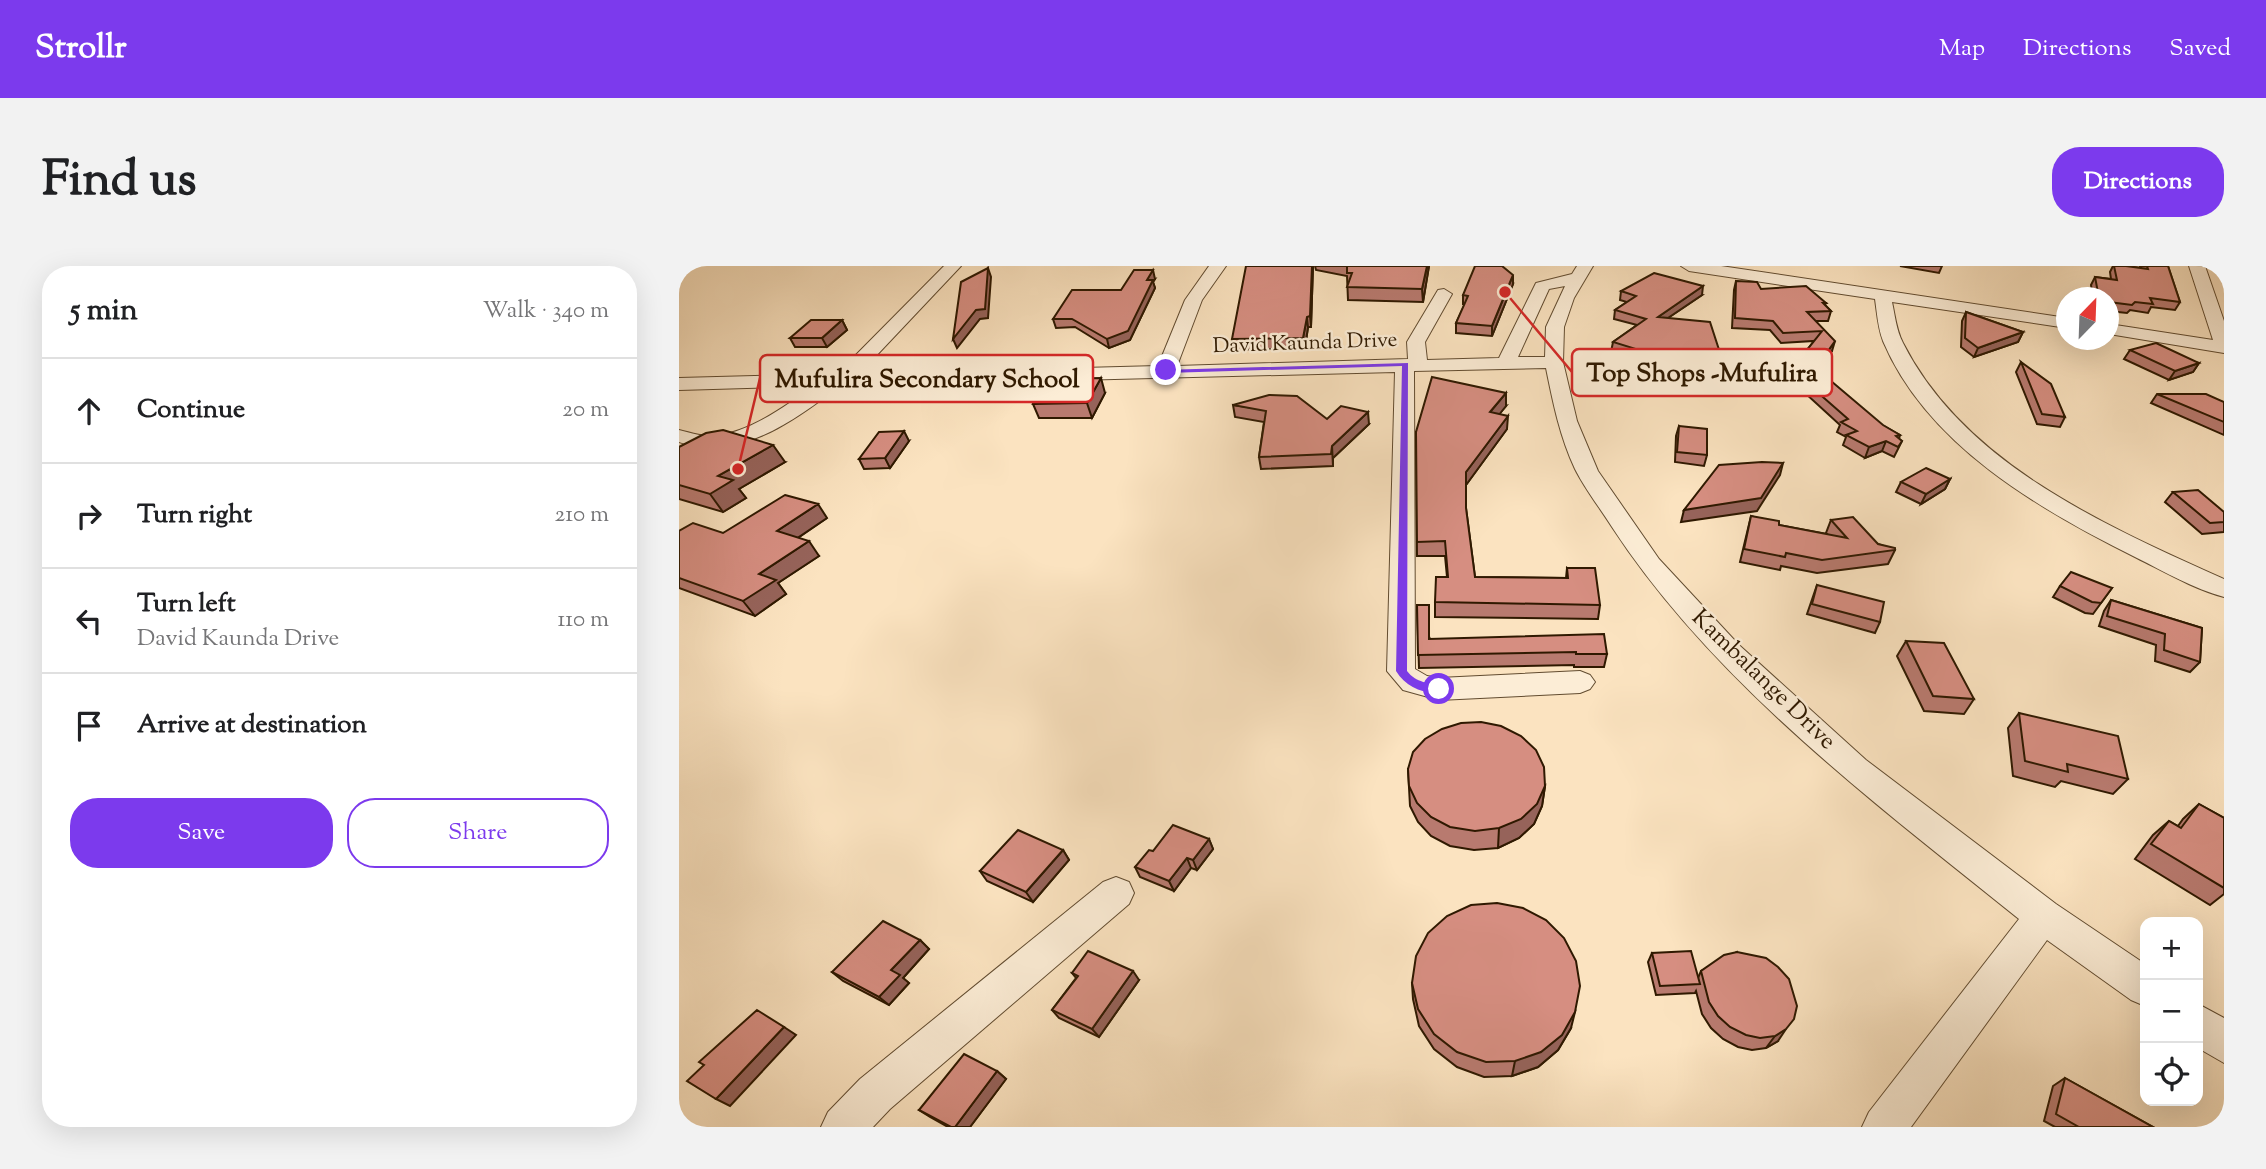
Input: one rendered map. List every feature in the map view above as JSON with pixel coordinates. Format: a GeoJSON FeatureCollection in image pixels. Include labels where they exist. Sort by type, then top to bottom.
{"type":"FeatureCollection","features":[{"type":"Feature","properties":{"kind":"street"},"geometry":{"type":"LineString","coordinates":[[679,436],[705,442],[744,433],[806,404],[840,378],[953,266]]}},
{"type":"Feature","properties":{"kind":"street"},"geometry":{"type":"LineString","coordinates":[[1166,370],[1200,289],[1210,272],[1218,266]]}},
{"type":"Feature","properties":{"kind":"street"},"geometry":{"type":"LineString","coordinates":[[1689,266],[2056,321]]}},
{"type":"Feature","properties":{"kind":"street"},"geometry":{"type":"LineString","coordinates":[[2119,331],[2224,347],[2197,266]]}},
{"type":"Feature","properties":{"kind":"street"},"geometry":{"type":"LineString","coordinates":[[1505,363],[1516,346],[1542,286],[1581,272]]}},
{"type":"Feature","properties":{"kind":"street","name":"Kambalange Drive"},"geometry":{"type":"LineString","coordinates":[[1581,272],[1555,327],[1553,362],[1567,421],[1587,471],[1650,565],[1729,652],[1855,769],[2043,916],[2140,984]]}},
{"type":"Feature","properties":{"kind":"street"},"geometry":{"type":"LineString","coordinates":[[1444,294],[1416,342],[1412,364],[1401,671],[1408,680],[1421,686],[1439,689],[1580,682]]}},
{"type":"Feature","properties":{"kind":"street"},"geometry":{"type":"LineString","coordinates":[[1882,295],[1892,340],[1906,366],[1933,403],[1978,448],[2056,504],[2137,550],[2224,589]]}},
{"type":"Feature","properties":{"kind":"street","name":"David Kaunda Drive"},"geometry":{"type":"LineString","coordinates":[[679,384],[1553,362]]}},
{"type":"Feature","properties":{"kind":"street"},"geometry":{"type":"LineString","coordinates":[[843,1127],[875,1094],[1116,893]]}},
{"type":"Feature","properties":{"kind":"street"},"geometry":{"type":"LineString","coordinates":[[1884,1127],[2043,916]]}},
{"type":"Feature","properties":{"kind":"street"},"geometry":{"type":"LineString","coordinates":[[2203,1027],[2224,1042]]}},
{"type":"Feature","properties":{"kind":"building"},"geometry":{"type":"Polygon","coordinates":[[[1246,266],[1312,266],[1310,316],[1307,317],[1303,338],[1232,339],[1246,266]]]}},
{"type":"Feature","properties":{"kind":"building"},"geometry":{"type":"Polygon","coordinates":[[[1347,266],[1427,266],[1422,289],[1347,287],[1352,273],[1347,273],[1347,266]]]}},
{"type":"Feature","properties":{"kind":"building"},"geometry":{"type":"Polygon","coordinates":[[[1475,266],[1502,266],[1513,275],[1492,326],[1456,323],[1468,296],[1463,295],[1475,266]]]}},
{"type":"Feature","properties":{"kind":"building"},"geometry":{"type":"Polygon","coordinates":[[[2114,266],[2148,269],[2147,266],[2168,266],[2180,302],[2150,298],[2153,304],[2119,303],[2119,287],[2097,287],[2095,277],[2117,280],[2114,266]]]}},
{"type":"Feature","properties":{"kind":"building"},"geometry":{"type":"Polygon","coordinates":[[[988,268],[985,309],[976,310],[953,339],[961,282],[988,268]]]}},
{"type":"Feature","properties":{"kind":"building"},"geometry":{"type":"Polygon","coordinates":[[[1134,270],[1153,270],[1147,280],[1153,280],[1128,331],[1107,339],[1072,319],[1053,319],[1072,290],[1121,290],[1134,270]]]}},
{"type":"Feature","properties":{"kind":"building"},"geometry":{"type":"Polygon","coordinates":[[[1654,273],[1703,286],[1658,317],[1710,322],[1722,359],[1696,358],[1687,365],[1613,342],[1646,319],[1615,310],[1636,296],[1621,291],[1654,273]]]}},
{"type":"Feature","properties":{"kind":"building"},"geometry":{"type":"Polygon","coordinates":[[[1736,281],[1757,282],[1761,289],[1806,286],[1826,303],[1823,303],[1831,311],[1807,312],[1835,341],[1818,365],[1799,360],[1822,331],[1783,333],[1773,321],[1735,318],[1736,281]]]}},
{"type":"Feature","properties":{"kind":"building"},"geometry":{"type":"Polygon","coordinates":[[[1966,312],[2023,332],[1978,348],[1965,338],[1966,312]]]}},
{"type":"Feature","properties":{"kind":"building"},"geometry":{"type":"Polygon","coordinates":[[[811,320],[842,320],[822,338],[790,338],[811,320]]]}},
{"type":"Feature","properties":{"kind":"building"},"geometry":{"type":"Polygon","coordinates":[[[2156,343],[2199,363],[2175,371],[2130,350],[2156,343]]]}},
{"type":"Feature","properties":{"kind":"building"},"geometry":{"type":"Polygon","coordinates":[[[2021,362],[2051,384],[2065,417],[2042,414],[2021,362]]]}},
{"type":"Feature","properties":{"kind":"building"},"geometry":{"type":"Polygon","coordinates":[[[1432,377],[1506,393],[1490,412],[1508,416],[1466,472],[1466,508],[1475,577],[1568,578],[1567,568],[1595,568],[1600,605],[1435,602],[1436,577],[1448,577],[1445,541],[1417,542],[1416,432],[1432,377]]]}},
{"type":"Feature","properties":{"kind":"building"},"geometry":{"type":"Polygon","coordinates":[[[1101,378],[1087,403],[1033,404],[1048,379],[1101,378]]]}},
{"type":"Feature","properties":{"kind":"building"},"geometry":{"type":"Polygon","coordinates":[[[1831,381],[1883,425],[1900,435],[1896,436],[1902,441],[1898,447],[1886,441],[1869,447],[1846,435],[1857,431],[1841,422],[1848,419],[1808,384],[1831,381]]]}},
{"type":"Feature","properties":{"kind":"building"},"geometry":{"type":"Polygon","coordinates":[[[2157,394],[2206,394],[2224,402],[2224,422],[2157,394]]]}},
{"type":"Feature","properties":{"kind":"building"},"geometry":{"type":"Polygon","coordinates":[[[1269,395],[1297,396],[1327,419],[1341,406],[1368,412],[1332,446],[1331,454],[1259,457],[1266,411],[1233,405],[1269,395]]]}},
{"type":"Feature","properties":{"kind":"building"},"geometry":{"type":"Polygon","coordinates":[[[1679,426],[1707,429],[1707,455],[1677,452],[1679,426]]]}},
{"type":"Feature","properties":{"kind":"building"},"geometry":{"type":"Polygon","coordinates":[[[723,430],[773,445],[718,476],[733,480],[710,494],[679,485],[679,447],[706,433],[723,430]]]}},
{"type":"Feature","properties":{"kind":"building"},"geometry":{"type":"Polygon","coordinates":[[[904,431],[885,458],[859,459],[879,432],[904,431]]]}},
{"type":"Feature","properties":{"kind":"building"},"geometry":{"type":"Polygon","coordinates":[[[1783,463],[1761,498],[1684,510],[1719,465],[1783,463]]]}},
{"type":"Feature","properties":{"kind":"building"},"geometry":{"type":"Polygon","coordinates":[[[1926,468],[1950,479],[1926,494],[1901,482],[1926,468]]]}},
{"type":"Feature","properties":{"kind":"building"},"geometry":{"type":"Polygon","coordinates":[[[2198,490],[2224,512],[2224,522],[2210,523],[2173,492],[2198,490]]]}},
{"type":"Feature","properties":{"kind":"building"},"geometry":{"type":"Polygon","coordinates":[[[785,495],[818,504],[777,531],[809,541],[759,574],[776,580],[743,601],[679,578],[679,531],[693,523],[723,533],[785,495]]]}},
{"type":"Feature","properties":{"kind":"building"},"geometry":{"type":"Polygon","coordinates":[[[1751,516],[1779,521],[1779,525],[1847,538],[1831,520],[1853,517],[1878,544],[1895,550],[1822,560],[1786,553],[1785,557],[1744,549],[1751,516]]]}},
{"type":"Feature","properties":{"kind":"building"},"geometry":{"type":"Polygon","coordinates":[[[2071,572],[2112,588],[2101,603],[2092,602],[2060,586],[2071,572]]]}},
{"type":"Feature","properties":{"kind":"building"},"geometry":{"type":"Polygon","coordinates":[[[1817,585],[1884,602],[1880,622],[1812,604],[1817,585]]]}},
{"type":"Feature","properties":{"kind":"building"},"geometry":{"type":"Polygon","coordinates":[[[2111,600],[2202,628],[2200,662],[2164,650],[2165,634],[2107,616],[2111,600]]]}},
{"type":"Feature","properties":{"kind":"building"},"geometry":{"type":"Polygon","coordinates":[[[1417,605],[1429,605],[1429,639],[1604,634],[1607,654],[1576,652],[1418,655],[1417,605]]]}},
{"type":"Feature","properties":{"kind":"building"},"geometry":{"type":"Polygon","coordinates":[[[1906,641],[1944,643],[1974,699],[1933,696],[1906,641]]]}},
{"type":"Feature","properties":{"kind":"building"},"geometry":{"type":"Polygon","coordinates":[[[2019,713],[2118,736],[2128,779],[2067,764],[2068,772],[2025,761],[2019,713]]]}},
{"type":"Feature","properties":{"kind":"building"},"geometry":{"type":"Polygon","coordinates":[[[1481,722],[1501,726],[1521,736],[1536,750],[1544,767],[1545,786],[1537,804],[1521,819],[1499,828],[1475,831],[1450,827],[1431,817],[1417,803],[1409,786],[1408,769],[1413,752],[1425,739],[1442,729],[1461,723],[1481,722]]]}},
{"type":"Feature","properties":{"kind":"building"},"geometry":{"type":"Polygon","coordinates":[[[2199,804],[2224,818],[2224,888],[2151,844],[2169,821],[2181,828],[2199,804]]]}},
{"type":"Feature","properties":{"kind":"building"},"geometry":{"type":"Polygon","coordinates":[[[1173,825],[1209,839],[1193,860],[1187,858],[1169,881],[1135,867],[1149,850],[1153,851],[1173,825]]]}},
{"type":"Feature","properties":{"kind":"building"},"geometry":{"type":"Polygon","coordinates":[[[1018,830],[1063,850],[1026,892],[980,871],[1018,830]]]}},
{"type":"Feature","properties":{"kind":"building"},"geometry":{"type":"Polygon","coordinates":[[[1497,903],[1523,908],[1546,920],[1564,938],[1576,961],[1580,986],[1575,1012],[1562,1035],[1541,1052],[1515,1061],[1486,1062],[1457,1052],[1434,1034],[1418,1009],[1412,983],[1416,956],[1428,933],[1447,916],[1471,905],[1497,903]]]}},
{"type":"Feature","properties":{"kind":"building"},"geometry":{"type":"Polygon","coordinates":[[[883,921],[920,940],[891,970],[900,975],[879,997],[832,972],[883,921]]]}},
{"type":"Feature","properties":{"kind":"building"},"geometry":{"type":"Polygon","coordinates":[[[1088,951],[1133,971],[1092,1029],[1052,1010],[1078,976],[1072,973],[1088,951]]]}},
{"type":"Feature","properties":{"kind":"building"},"geometry":{"type":"Polygon","coordinates":[[[1691,951],[1700,984],[1660,986],[1652,953],[1691,951]]]}},
{"type":"Feature","properties":{"kind":"building"},"geometry":{"type":"Polygon","coordinates":[[[1737,952],[1766,958],[1789,979],[1797,1006],[1794,1019],[1786,1029],[1775,1036],[1760,1038],[1730,1027],[1718,1016],[1709,1002],[1701,971],[1724,955],[1737,952]]]}},
{"type":"Feature","properties":{"kind":"building"},"geometry":{"type":"Polygon","coordinates":[[[757,1010],[784,1027],[716,1099],[687,1081],[704,1065],[699,1062],[757,1010]]]}},
{"type":"Feature","properties":{"kind":"building"},"geometry":{"type":"Polygon","coordinates":[[[964,1054],[997,1071],[955,1127],[951,1127],[919,1110],[964,1054]]]}},
{"type":"Feature","properties":{"kind":"building"},"geometry":{"type":"Polygon","coordinates":[[[2065,1078],[2153,1127],[2079,1127],[2056,1114],[2065,1078]]]}},
{"type":"Feature","properties":{"kind":"place","name":"Top Shops -Mufulira"},"geometry":{"type":"Point","coordinates":[1505,292]}},
{"type":"Feature","properties":{"kind":"place","name":"Mufulira Secondary School"},"geometry":{"type":"Point","coordinates":[738,469]}},
{"type":"Feature","properties":{"kind":"route"},"geometry":{"type":"LineString","coordinates":[[1166,370],[1405,364],[1401,671],[1408,680],[1421,686],[1439,689]]}}]}
